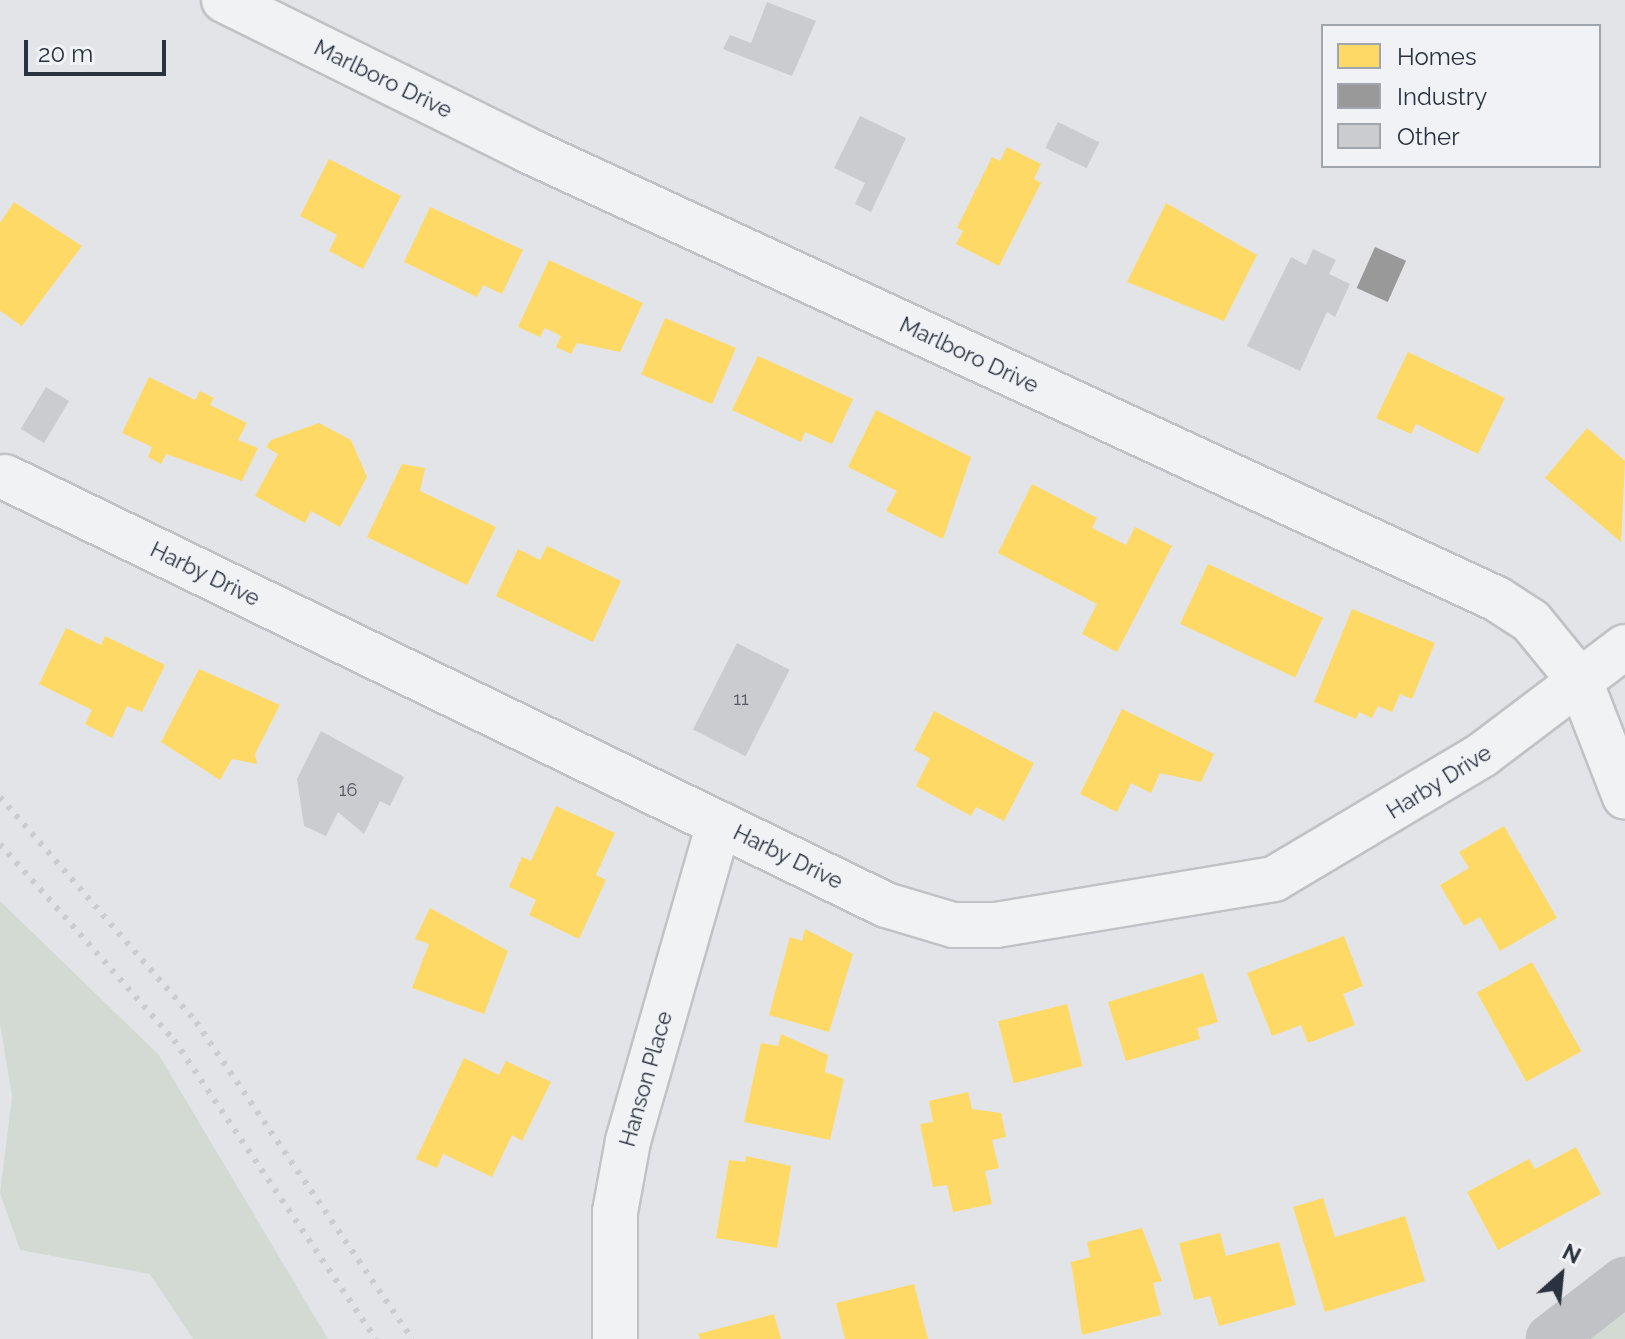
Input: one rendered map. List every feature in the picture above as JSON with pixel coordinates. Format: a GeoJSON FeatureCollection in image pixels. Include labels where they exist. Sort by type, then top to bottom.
{"type":"FeatureCollection","features":[{"type":"Feature","properties":{"kind":"street","name":"Marlboro Drive"},"geometry":{"type":"LineString","coordinates":[[224,0],[527,150],[1497,599],[1542,632],[1580,681],[1625,797]]}},
{"type":"Feature","properties":{"kind":"street","name":"Harby Drive"},"geometry":{"type":"LineString","coordinates":[[5,477],[886,905],[953,925],[1230,890],[1314,860],[1482,755],[1625,647]]}},
{"type":"Feature","properties":{"kind":"street","name":"Hanson Place"},"geometry":{"type":"LineString","coordinates":[[615,1339],[615,1212],[628,1141],[719,824]]}},
{"type":"Feature","properties":{"kind":"street"},"geometry":{"type":"LineString","coordinates":[[1550,1339],[1625,1281]]}},
{"type":"Feature","properties":{"kind":"shaded area"},"geometry":{"type":"Polygon","coordinates":[[[0,901],[159,1055],[328,1339],[193,1339],[150,1274],[20,1250],[0,1193],[12,1097],[0,1023],[0,901]]]}},
{"type":"Feature","properties":{"kind":"shaded area"},"geometry":{"type":"Polygon","coordinates":[[[1625,1313],[1625,1339],[1587,1339],[1625,1313]]]}},
{"type":"Feature","properties":{"kind":"building: Homes"},"geometry":{"type":"Polygon","coordinates":[[[1007,147],[1041,164],[1034,179],[1041,183],[999,266],[956,244],[963,231],[957,228],[992,157],[1000,161],[1007,147]]]}},
{"type":"Feature","properties":{"kind":"building: Homes"},"geometry":{"type":"Polygon","coordinates":[[[329,159],[401,196],[363,269],[329,251],[337,235],[300,216],[329,159]]]}},
{"type":"Feature","properties":{"kind":"building: Homes"},"geometry":{"type":"Polygon","coordinates":[[[14,202],[82,246],[22,326],[0,311],[0,223],[14,202]]]}},
{"type":"Feature","properties":{"kind":"building: Homes"},"geometry":{"type":"Polygon","coordinates":[[[1166,203],[1257,255],[1224,321],[1127,282],[1166,203]]]}},
{"type":"Feature","properties":{"kind":"building: Homes"},"geometry":{"type":"Polygon","coordinates":[[[430,207],[523,250],[502,294],[483,285],[477,297],[404,262],[430,207]]]}},
{"type":"Feature","properties":{"kind":"building: Homes"},"geometry":{"type":"Polygon","coordinates":[[[549,260],[643,303],[620,352],[577,343],[571,354],[556,347],[561,336],[545,328],[540,337],[518,327],[549,260]]]}},
{"type":"Feature","properties":{"kind":"building: Homes"},"geometry":{"type":"Polygon","coordinates":[[[665,318],[736,348],[712,404],[641,374],[665,318]]]}},
{"type":"Feature","properties":{"kind":"building: Homes"},"geometry":{"type":"Polygon","coordinates":[[[1408,352],[1505,398],[1478,454],[1416,424],[1411,434],[1376,418],[1408,352]]]}},
{"type":"Feature","properties":{"kind":"building: Homes"},"geometry":{"type":"Polygon","coordinates":[[[758,356],[853,399],[832,444],[805,432],[801,442],[732,410],[758,356]]]}},
{"type":"Feature","properties":{"kind":"building: Homes"},"geometry":{"type":"Polygon","coordinates":[[[149,377],[195,400],[200,391],[214,398],[210,405],[247,423],[238,440],[258,448],[242,481],[166,454],[161,464],[148,457],[152,447],[122,433],[149,377]]]}},
{"type":"Feature","properties":{"kind":"building: Homes"},"geometry":{"type":"Polygon","coordinates":[[[876,410],[971,457],[943,539],[886,511],[897,491],[848,467],[876,410]]]}},
{"type":"Feature","properties":{"kind":"building: Homes"},"geometry":{"type":"Polygon","coordinates":[[[319,423],[351,440],[367,477],[340,527],[311,511],[305,523],[255,496],[278,454],[266,447],[271,440],[319,423]]]}},
{"type":"Feature","properties":{"kind":"building: Homes"},"geometry":{"type":"Polygon","coordinates":[[[1587,428],[1625,461],[1621,542],[1545,478],[1587,428]]]}},
{"type":"Feature","properties":{"kind":"building: Homes"},"geometry":{"type":"Polygon","coordinates":[[[402,464],[425,468],[420,491],[496,527],[467,585],[367,537],[402,464]]]}},
{"type":"Feature","properties":{"kind":"building: Homes"},"geometry":{"type":"Polygon","coordinates":[[[1032,484],[1097,518],[1092,528],[1126,545],[1135,527],[1172,546],[1117,652],[1082,634],[1097,604],[998,553],[1032,484]]]}},
{"type":"Feature","properties":{"kind":"building: Homes"},"geometry":{"type":"Polygon","coordinates":[[[547,546],[621,581],[593,642],[496,596],[518,549],[540,560],[547,546]]]}},
{"type":"Feature","properties":{"kind":"building: Homes"},"geometry":{"type":"Polygon","coordinates":[[[1208,564],[1323,618],[1295,677],[1180,624],[1208,564]]]}},
{"type":"Feature","properties":{"kind":"building: Homes"},"geometry":{"type":"Polygon","coordinates":[[[1352,609],[1435,643],[1412,699],[1400,694],[1392,712],[1378,706],[1372,718],[1359,712],[1356,719],[1314,702],[1352,609]]]}},
{"type":"Feature","properties":{"kind":"building: Homes"},"geometry":{"type":"Polygon","coordinates":[[[66,628],[101,645],[105,636],[165,665],[142,712],[127,706],[112,738],[85,724],[92,710],[39,684],[66,628]]]}},
{"type":"Feature","properties":{"kind":"building: Homes"},"geometry":{"type":"Polygon","coordinates":[[[199,669],[280,705],[255,754],[257,764],[232,759],[220,780],[161,742],[199,669]]]}},
{"type":"Feature","properties":{"kind":"building: Homes"},"geometry":{"type":"Polygon","coordinates":[[[1122,709],[1214,754],[1201,782],[1160,773],[1151,793],[1131,783],[1117,812],[1080,794],[1122,709]]]}},
{"type":"Feature","properties":{"kind":"building: Homes"},"geometry":{"type":"Polygon","coordinates":[[[934,711],[1034,763],[1004,821],[976,807],[971,816],[916,786],[930,758],[914,750],[934,711]]]}},
{"type":"Feature","properties":{"kind":"building: Homes"},"geometry":{"type":"Polygon","coordinates":[[[556,806],[615,833],[596,875],[606,880],[579,939],[529,915],[536,900],[509,887],[522,857],[531,861],[556,806]]]}},
{"type":"Feature","properties":{"kind":"building: Homes"},"geometry":{"type":"Polygon","coordinates":[[[1504,826],[1557,918],[1500,951],[1480,917],[1464,926],[1440,885],[1469,868],[1459,852],[1504,826]]]}},
{"type":"Feature","properties":{"kind":"building: Homes"},"geometry":{"type":"Polygon","coordinates":[[[430,908],[508,951],[484,1014],[412,988],[429,944],[415,939],[430,908]]]}},
{"type":"Feature","properties":{"kind":"building: Homes"},"geometry":{"type":"Polygon","coordinates":[[[805,929],[853,954],[829,1032],[769,1015],[790,937],[802,941],[805,929]]]}},
{"type":"Feature","properties":{"kind":"building: Homes"},"geometry":{"type":"Polygon","coordinates":[[[1344,936],[1363,986],[1343,994],[1355,1025],[1308,1043],[1301,1025],[1272,1036],[1247,973],[1344,936]]]}},
{"type":"Feature","properties":{"kind":"building: Homes"},"geometry":{"type":"Polygon","coordinates":[[[1532,962],[1581,1051],[1526,1082],[1477,993],[1532,962]]]}},
{"type":"Feature","properties":{"kind":"building: Homes"},"geometry":{"type":"Polygon","coordinates":[[[1203,973],[1218,1022],[1197,1028],[1200,1039],[1126,1061],[1108,1002],[1203,973]]]}},
{"type":"Feature","properties":{"kind":"building: Homes"},"geometry":{"type":"Polygon","coordinates":[[[1067,1004],[1082,1066],[1014,1083],[998,1021],[1067,1004]]]}},
{"type":"Feature","properties":{"kind":"building: Homes"},"geometry":{"type":"Polygon","coordinates":[[[781,1034],[828,1055],[825,1072],[844,1079],[830,1140],[744,1122],[761,1043],[778,1046],[781,1034]]]}},
{"type":"Feature","properties":{"kind":"building: Homes"},"geometry":{"type":"Polygon","coordinates":[[[464,1058],[499,1075],[506,1061],[551,1082],[522,1141],[512,1135],[492,1177],[443,1154],[437,1168],[416,1159],[464,1058]]]}},
{"type":"Feature","properties":{"kind":"building: Homes"},"geometry":{"type":"Polygon","coordinates":[[[968,1092],[972,1109],[1001,1113],[1006,1137],[992,1140],[999,1168],[985,1171],[992,1204],[953,1212],[947,1185],[933,1187],[920,1124],[933,1122],[929,1101],[968,1092]]]}},
{"type":"Feature","properties":{"kind":"building: Homes"},"geometry":{"type":"Polygon","coordinates":[[[1576,1147],[1601,1194],[1498,1250],[1467,1192],[1529,1159],[1535,1169],[1576,1147]]]}},
{"type":"Feature","properties":{"kind":"building: Homes"},"geometry":{"type":"Polygon","coordinates":[[[746,1156],[791,1166],[777,1248],[716,1238],[729,1160],[745,1162],[746,1156]]]}},
{"type":"Feature","properties":{"kind":"building: Homes"},"geometry":{"type":"Polygon","coordinates":[[[1323,1198],[1335,1237],[1405,1216],[1425,1281],[1325,1312],[1293,1207],[1323,1198]]]}},
{"type":"Feature","properties":{"kind":"building: Homes"},"geometry":{"type":"Polygon","coordinates":[[[1142,1228],[1162,1281],[1153,1283],[1161,1315],[1082,1335],[1071,1262],[1090,1257],[1087,1242],[1142,1228]]]}},
{"type":"Feature","properties":{"kind":"building: Homes"},"geometry":{"type":"Polygon","coordinates":[[[1220,1233],[1226,1256],[1279,1242],[1296,1305],[1219,1326],[1210,1296],[1194,1300],[1179,1243],[1220,1233]]]}},
{"type":"Feature","properties":{"kind":"building: Homes"},"geometry":{"type":"Polygon","coordinates":[[[914,1284],[928,1339],[845,1339],[836,1303],[914,1284]]]}},
{"type":"Feature","properties":{"kind":"building: Homes"},"geometry":{"type":"Polygon","coordinates":[[[774,1314],[781,1339],[700,1339],[698,1334],[774,1314]]]}},
{"type":"Feature","properties":{"kind":"building: Industry"},"geometry":{"type":"Polygon","coordinates":[[[1375,247],[1406,261],[1388,302],[1357,288],[1375,247]]]}},
{"type":"Feature","properties":{"kind":"building: Other"},"geometry":{"type":"Polygon","coordinates":[[[767,2],[816,21],[792,76],[723,49],[730,35],[751,43],[767,2]]]}},
{"type":"Feature","properties":{"kind":"building: Other"},"geometry":{"type":"Polygon","coordinates":[[[860,116],[906,138],[871,212],[855,204],[865,183],[834,168],[860,116]]]}},
{"type":"Feature","properties":{"kind":"building: Other"},"geometry":{"type":"Polygon","coordinates":[[[1058,122],[1099,142],[1087,168],[1045,148],[1058,122]]]}},
{"type":"Feature","properties":{"kind":"building: Other"},"geometry":{"type":"Polygon","coordinates":[[[1313,249],[1336,260],[1329,274],[1350,284],[1335,317],[1327,312],[1300,371],[1247,346],[1291,257],[1306,265],[1313,249]]]}},
{"type":"Feature","properties":{"kind":"building: Other"},"geometry":{"type":"Polygon","coordinates":[[[46,387],[69,401],[44,443],[21,429],[46,387]]]}},
{"type":"Feature","properties":{"kind":"building: Other"},"geometry":{"type":"Polygon","coordinates":[[[737,643],[790,670],[746,756],[693,729],[737,643]]]}},
{"type":"Feature","properties":{"kind":"building: Other"},"geometry":{"type":"Polygon","coordinates":[[[321,731],[404,777],[390,806],[380,801],[364,834],[338,812],[326,836],[304,826],[297,779],[321,731]]]}},
{"type":"Feature","properties":{"kind":"railway"},"geometry":{"type":"LineString","coordinates":[[0,797],[196,1022],[412,1339]]}},
{"type":"Feature","properties":{"kind":"railway"},"geometry":{"type":"LineString","coordinates":[[0,844],[174,1040],[376,1339]]}}]}
